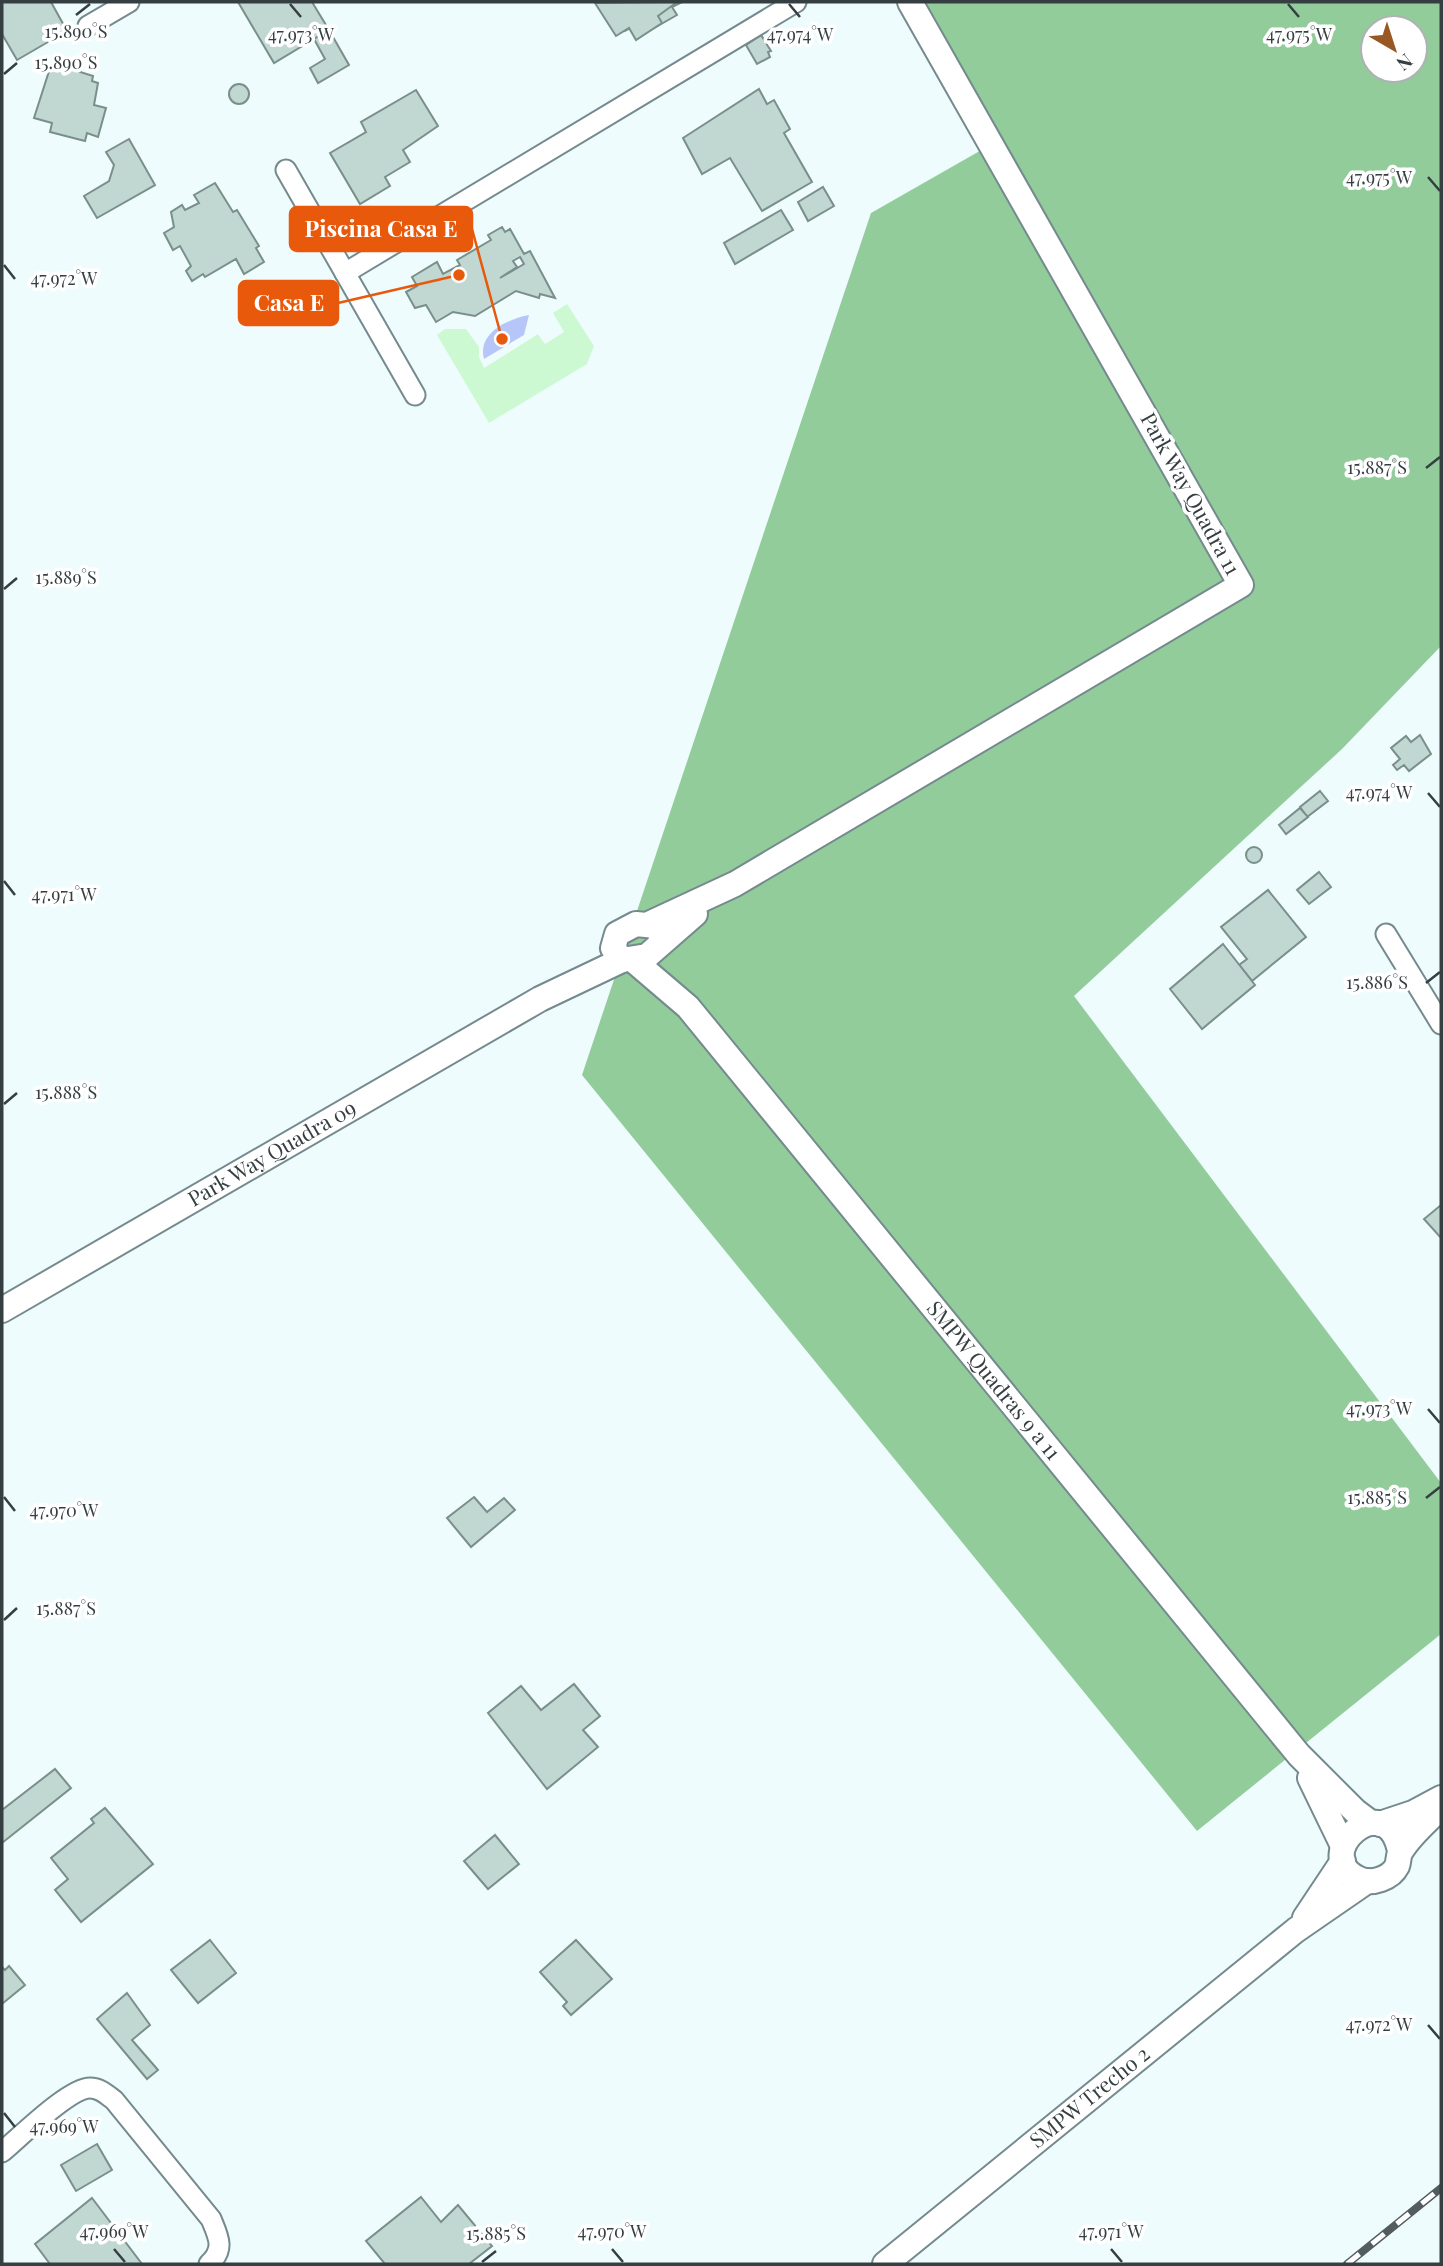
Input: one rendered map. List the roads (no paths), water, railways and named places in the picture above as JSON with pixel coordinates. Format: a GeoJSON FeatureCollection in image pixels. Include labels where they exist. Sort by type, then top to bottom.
{"type":"FeatureCollection","features":[{"type":"Feature","properties":{"kind":"street"},"geometry":{"type":"LineString","coordinates":[[88,26],[129,2]]}},
{"type":"Feature","properties":{"kind":"street"},"geometry":{"type":"LineString","coordinates":[[345,273],[796,2]]}},
{"type":"Feature","properties":{"kind":"street","name":"Park Way Quadra 11"},"geometry":{"type":"LineString","coordinates":[[657,937],[735,884],[1241,585],[910,2]]}},
{"type":"Feature","properties":{"kind":"street"},"geometry":{"type":"LineString","coordinates":[[286,170],[415,395]]}},
{"type":"Feature","properties":{"kind":"street"},"geometry":{"type":"LineString","coordinates":[[623,954],[628,926],[657,937]]}},
{"type":"Feature","properties":{"kind":"street"},"geometry":{"type":"LineString","coordinates":[[1386,934],[1441,1024]]}},
{"type":"Feature","properties":{"kind":"street"},"geometry":{"type":"LineString","coordinates":[[623,954],[657,937]]}},
{"type":"Feature","properties":{"kind":"street","name":"SMPW Quadras 9 a 11"},"geometry":{"type":"LineString","coordinates":[[657,937],[688,1007]]}},
{"type":"Feature","properties":{"kind":"street","name":"SMPW Quadras 9 a 11"},"geometry":{"type":"LineString","coordinates":[[623,954],[688,1007],[1299,1755],[1349,1806],[1376,1824]]}},
{"type":"Feature","properties":{"kind":"street","name":"Park Way Quadra 09"},"geometry":{"type":"LineString","coordinates":[[2,1310],[540,999],[623,954]]}},
{"type":"Feature","properties":{"kind":"street","name":"SMPW Quadras 9 a 11"},"geometry":{"type":"LineString","coordinates":[[1299,1755],[1343,1853]]}},
{"type":"Feature","properties":{"kind":"street"},"geometry":{"type":"LineString","coordinates":[[1297,1930],[1343,1853],[1348,1834],[1359,1826],[1413,1813],[1441,1798]]}},
{"type":"Feature","properties":{"kind":"street"},"geometry":{"type":"LineString","coordinates":[[1297,1930],[1367,1881],[1384,1879],[1396,1868],[1401,1851],[1441,1807]]}},
{"type":"Feature","properties":{"kind":"street"},"geometry":{"type":"LineString","coordinates":[[1376,1824],[1391,1830],[1398,1839],[1401,1851]]}},
{"type":"Feature","properties":{"kind":"street"},"geometry":{"type":"LineString","coordinates":[[1343,1853],[1352,1875],[1367,1881]]}},
{"type":"Feature","properties":{"kind":"street","name":"SMPW Trecho 2"},"geometry":{"type":"LineString","coordinates":[[885,2264],[1297,1930]]}},
{"type":"Feature","properties":{"kind":"street"},"geometry":{"type":"LineString","coordinates":[[2,2152],[71,2095],[88,2087],[99,2089],[114,2100],[212,2219],[221,2241],[219,2255],[209,2264]]}},
{"type":"Feature","properties":{"kind":"water"},"geometry":{"type":"Polygon","coordinates":[[[529,315],[524,335],[484,359],[485,342],[496,329],[529,315]]]}},
{"type":"Feature","properties":{"kind":"railway"},"geometry":{"type":"LineString","coordinates":[[1347,2264],[1441,2188]]}},
{"type":"Feature","properties":{"kind":"place","name":"Casa E"},"geometry":{"type":"Point","coordinates":[459,275]}},
{"type":"Feature","properties":{"kind":"place","name":"Piscina Casa E"},"geometry":{"type":"Point","coordinates":[502,339]}}]}
